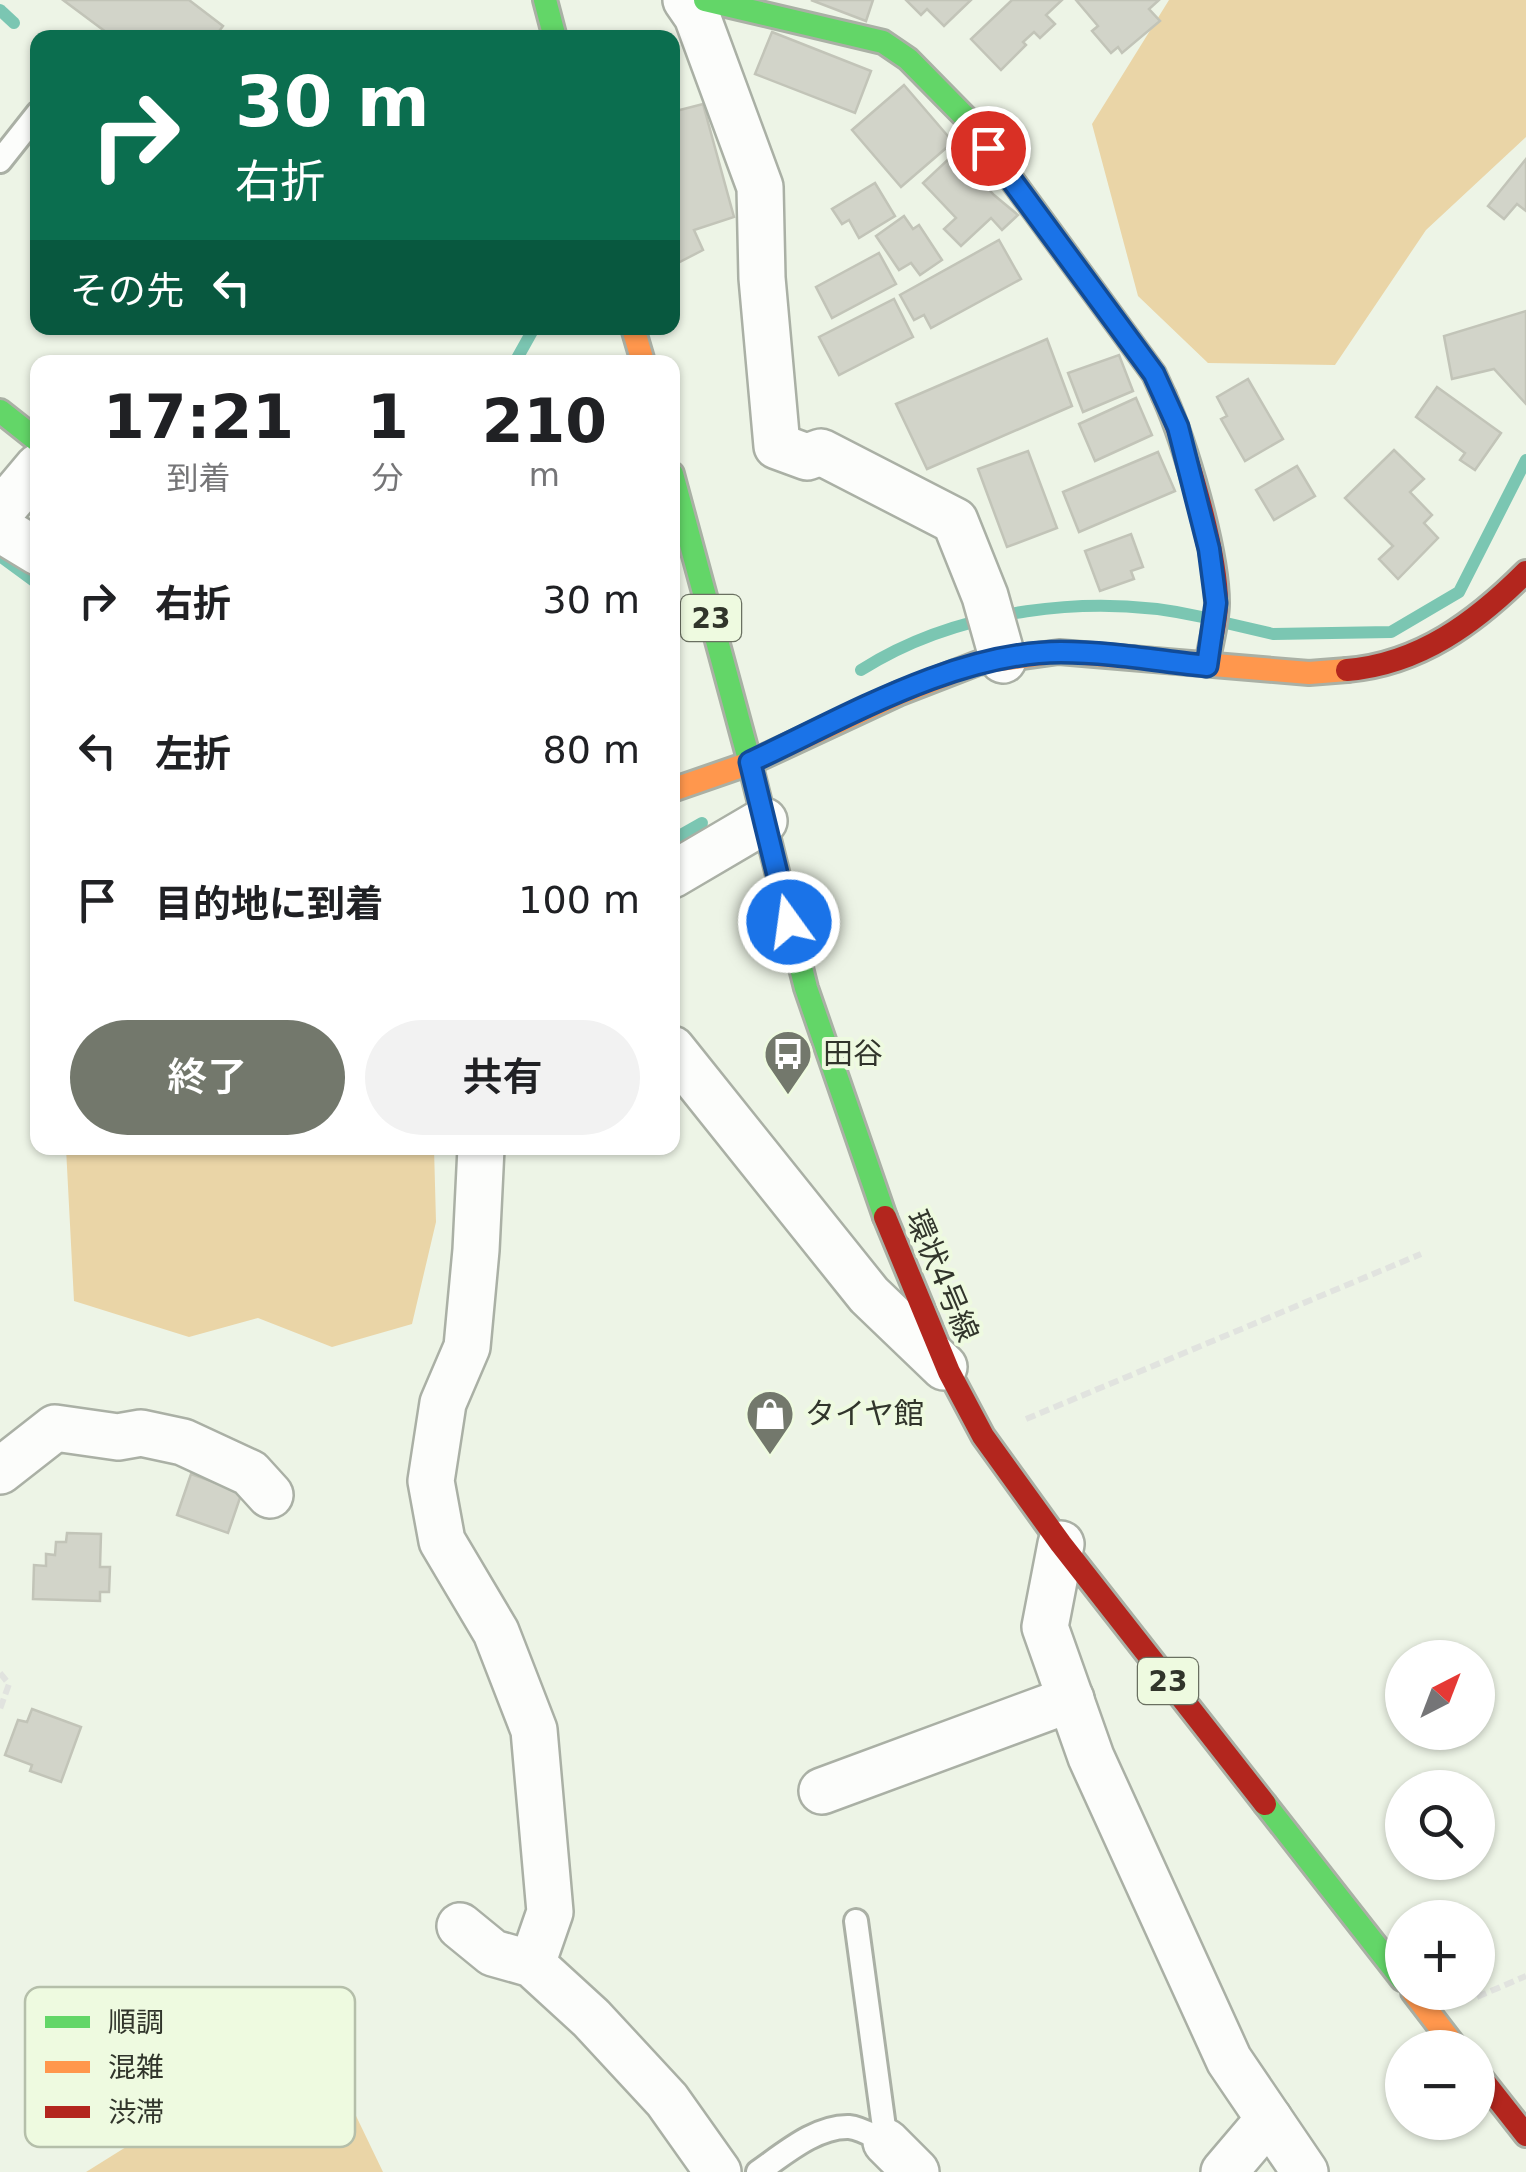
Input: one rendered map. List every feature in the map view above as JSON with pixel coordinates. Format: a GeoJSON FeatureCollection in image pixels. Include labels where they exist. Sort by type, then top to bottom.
{"type":"FeatureCollection","features":[{"type":"Feature","properties":{"kind":"main road"},"geometry":{"type":"LineString","coordinates":[[545,0],[553,30]]}},
{"type":"Feature","properties":{"kind":"main road"},"geometry":{"type":"LineString","coordinates":[[705,0],[884,42],[908,60],[968,120],[1154,374],[1178,427],[1209,549],[1216,603],[1207,666]]}},
{"type":"Feature","properties":{"kind":"main road"},"geometry":{"type":"LineString","coordinates":[[0,411],[30,435]]}},
{"type":"Feature","properties":{"kind":"main road","name":"環状4号線"},"geometry":{"type":"LineString","coordinates":[[680,504],[806,988],[876,1196],[949,1372],[983,1436],[1061,1544],[1385,1957]]}},
{"type":"Feature","properties":{"kind":"main road"},"geometry":{"type":"LineString","coordinates":[[680,787],[750,762],[898,694],[978,663],[995,630],[1059,652],[1309,673],[1374,668],[1435,646],[1488,610],[1526,572]]}},
{"type":"Feature","properties":{"kind":"main road"},"geometry":{"type":"LineString","coordinates":[[1427,2010],[1442,2030]]}},
{"type":"Feature","properties":{"kind":"main road"},"geometry":{"type":"LineString","coordinates":[[1495,2096],[1526,2135]]}},
{"type":"Feature","properties":{"kind":"street"},"geometry":{"type":"LineString","coordinates":[[686,0],[697,16],[760,187],[762,278],[777,446],[807,456],[822,452],[956,521],[995,630]]}},
{"type":"Feature","properties":{"kind":"street"},"geometry":{"type":"LineString","coordinates":[[0,512],[30,476]]}},
{"type":"Feature","properties":{"kind":"street"},"geometry":{"type":"LineString","coordinates":[[0,529],[30,547]]}},
{"type":"Feature","properties":{"kind":"street"},"geometry":{"type":"LineString","coordinates":[[680,870],[764,821]]}},
{"type":"Feature","properties":{"kind":"street"},"geometry":{"type":"LineString","coordinates":[[680,1059],[869,1296],[949,1372]]}},
{"type":"Feature","properties":{"kind":"street"},"geometry":{"type":"LineString","coordinates":[[480,1155],[476,1250],[466,1347],[442,1402],[431,1480],[442,1541],[496,1632],[534,1730],[550,1912],[532,1964]]}},
{"type":"Feature","properties":{"kind":"street"},"geometry":{"type":"LineString","coordinates":[[0,1471],[55,1428],[118,1437],[141,1434],[182,1442],[226,1461],[250,1473],[270,1495]]}},
{"type":"Feature","properties":{"kind":"street"},"geometry":{"type":"LineString","coordinates":[[1061,1544],[1045,1628],[1091,1757],[1228,2060],[1305,2172]]}},
{"type":"Feature","properties":{"kind":"street"},"geometry":{"type":"LineString","coordinates":[[822,1791],[1070,1699]]}},
{"type":"Feature","properties":{"kind":"street"},"geometry":{"type":"LineString","coordinates":[[460,1926],[493,1952],[532,1964],[591,2018],[667,2100],[718,2172]]}},
{"type":"Feature","properties":{"kind":"street"},"geometry":{"type":"LineString","coordinates":[[1224,2172],[1269,2119]]}},
{"type":"Feature","properties":{"kind":"lane"},"geometry":{"type":"LineString","coordinates":[[0,160],[30,123]]}},
{"type":"Feature","properties":{"kind":"lane"},"geometry":{"type":"LineString","coordinates":[[856,1921],[901,2157]]}},
{"type":"Feature","properties":{"kind":"lane"},"geometry":{"type":"LineString","coordinates":[[758,2172],[826,2131],[852,2127],[901,2157]]}},
{"type":"Feature","properties":{"kind":"path"},"geometry":{"type":"LineString","coordinates":[[983,1436],[1422,1254]]}},
{"type":"Feature","properties":{"kind":"path"},"geometry":{"type":"LineString","coordinates":[[0,1673],[9,1684],[0,1709]]}},
{"type":"Feature","properties":{"kind":"shaded area"},"geometry":{"type":"Polygon","coordinates":[[[1169,0],[1526,0],[1526,137],[1426,230],[1335,365],[1208,363],[1138,296],[1092,124],[1169,0]]]}},
{"type":"Feature","properties":{"kind":"shaded area"},"geometry":{"type":"Polygon","coordinates":[[[66,1155],[434,1155],[436,1222],[412,1324],[332,1347],[258,1318],[189,1337],[74,1301],[66,1155]]]}},
{"type":"Feature","properties":{"kind":"shaded area"},"geometry":{"type":"Polygon","coordinates":[[[355,2114],[383,2172],[86,2172],[126,2147],[355,2147],[355,2114]]]}},
{"type":"Feature","properties":{"kind":"building"},"geometry":{"type":"Polygon","coordinates":[[[63,0],[189,0],[223,26],[220,30],[103,30],[63,0]]]}},
{"type":"Feature","properties":{"kind":"building"},"geometry":{"type":"Polygon","coordinates":[[[811,0],[873,0],[866,21],[811,0]]]}},
{"type":"Feature","properties":{"kind":"building"},"geometry":{"type":"Polygon","coordinates":[[[906,0],[971,0],[944,26],[927,9],[921,15],[906,0]]]}},
{"type":"Feature","properties":{"kind":"building"},"geometry":{"type":"Polygon","coordinates":[[[1012,0],[1062,0],[1046,15],[1055,24],[1040,38],[1034,32],[1001,70],[971,39],[1012,0]]]}},
{"type":"Feature","properties":{"kind":"building"},"geometry":{"type":"Polygon","coordinates":[[[1076,0],[1159,0],[1149,9],[1160,21],[1122,53],[1118,47],[1111,53],[1092,31],[1098,26],[1076,0]]]}},
{"type":"Feature","properties":{"kind":"building"},"geometry":{"type":"Polygon","coordinates":[[[772,32],[871,71],[855,113],[755,74],[772,32]]]}},
{"type":"Feature","properties":{"kind":"building"},"geometry":{"type":"Polygon","coordinates":[[[904,85],[953,142],[901,187],[852,130],[904,85]]]}},
{"type":"Feature","properties":{"kind":"building"},"geometry":{"type":"Polygon","coordinates":[[[703,104],[734,217],[694,230],[703,250],[680,262],[680,110],[703,104]]]}},
{"type":"Feature","properties":{"kind":"building"},"geometry":{"type":"Polygon","coordinates":[[[955,153],[1018,215],[1002,230],[991,218],[961,246],[944,229],[956,218],[923,183],[955,153]]]}},
{"type":"Feature","properties":{"kind":"building"},"geometry":{"type":"Polygon","coordinates":[[[1526,159],[1526,211],[1517,204],[1504,219],[1488,206],[1526,159]]]}},
{"type":"Feature","properties":{"kind":"building"},"geometry":{"type":"Polygon","coordinates":[[[875,183],[895,216],[859,238],[849,220],[842,224],[832,209],[875,183]]]}},
{"type":"Feature","properties":{"kind":"building"},"geometry":{"type":"Polygon","coordinates":[[[904,216],[913,229],[919,225],[942,260],[920,275],[911,263],[899,270],[876,236],[904,216]]]}},
{"type":"Feature","properties":{"kind":"building"},"geometry":{"type":"Polygon","coordinates":[[[999,240],[1021,279],[931,328],[924,315],[914,320],[900,295],[999,240]]]}},
{"type":"Feature","properties":{"kind":"building"},"geometry":{"type":"Polygon","coordinates":[[[879,253],[896,284],[832,318],[816,287],[879,253]]]}},
{"type":"Feature","properties":{"kind":"building"},"geometry":{"type":"Polygon","coordinates":[[[894,299],[913,337],[839,375],[819,337],[894,299]]]}},
{"type":"Feature","properties":{"kind":"building"},"geometry":{"type":"Polygon","coordinates":[[[1526,311],[1526,404],[1494,369],[1452,379],[1444,336],[1526,311]]]}},
{"type":"Feature","properties":{"kind":"building"},"geometry":{"type":"Polygon","coordinates":[[[1047,339],[1072,406],[927,469],[896,404],[1047,339]]]}},
{"type":"Feature","properties":{"kind":"building"},"geometry":{"type":"Polygon","coordinates":[[[1119,355],[1133,391],[1083,412],[1068,373],[1119,355]]]}},
{"type":"Feature","properties":{"kind":"building"},"geometry":{"type":"Polygon","coordinates":[[[1248,379],[1283,439],[1245,461],[1221,419],[1227,416],[1217,397],[1248,379]]]}},
{"type":"Feature","properties":{"kind":"building"},"geometry":{"type":"Polygon","coordinates":[[[1437,387],[1501,433],[1475,470],[1460,460],[1465,453],[1416,417],[1437,387]]]}},
{"type":"Feature","properties":{"kind":"building"},"geometry":{"type":"Polygon","coordinates":[[[1136,398],[1152,435],[1095,461],[1079,424],[1136,398]]]}},
{"type":"Feature","properties":{"kind":"building"},"geometry":{"type":"Polygon","coordinates":[[[1394,450],[1424,479],[1410,492],[1432,515],[1424,523],[1438,538],[1398,579],[1379,559],[1393,546],[1345,498],[1394,450]]]}},
{"type":"Feature","properties":{"kind":"building"},"geometry":{"type":"Polygon","coordinates":[[[1028,451],[1057,528],[1007,547],[978,469],[1028,451]]]}},
{"type":"Feature","properties":{"kind":"building"},"geometry":{"type":"Polygon","coordinates":[[[1158,452],[1175,491],[1079,532],[1063,492],[1158,452]]]}},
{"type":"Feature","properties":{"kind":"building"},"geometry":{"type":"Polygon","coordinates":[[[1297,466],[1315,496],[1274,520],[1256,490],[1297,466]]]}},
{"type":"Feature","properties":{"kind":"building"},"geometry":{"type":"Polygon","coordinates":[[[1131,534],[1143,567],[1131,571],[1134,579],[1100,591],[1085,551],[1131,534]]]}},
{"type":"Feature","properties":{"kind":"building"},"geometry":{"type":"Polygon","coordinates":[[[191,1474],[242,1492],[228,1533],[177,1515],[191,1474]]]}},
{"type":"Feature","properties":{"kind":"building"},"geometry":{"type":"Polygon","coordinates":[[[67,1533],[101,1534],[100,1567],[110,1567],[109,1592],[100,1592],[100,1601],[33,1599],[34,1565],[46,1566],[46,1554],[55,1555],[56,1542],[66,1542],[67,1533]]]}},
{"type":"Feature","properties":{"kind":"building"},"geometry":{"type":"Polygon","coordinates":[[[32,1709],[81,1727],[61,1782],[30,1771],[32,1765],[5,1755],[18,1720],[27,1722],[32,1709]]]}},
{"type":"Feature","properties":{"kind":"waterway"},"geometry":{"type":"LineString","coordinates":[[0,10],[14,23]]}},
{"type":"Feature","properties":{"kind":"waterway"},"geometry":{"type":"LineString","coordinates":[[519,355],[530,335]]}},
{"type":"Feature","properties":{"kind":"waterway"},"geometry":{"type":"LineString","coordinates":[[1226,623],[1273,634],[1391,632],[1459,592],[1526,460]]}},
{"type":"Feature","properties":{"kind":"waterway"},"geometry":{"type":"LineString","coordinates":[[0,556],[30,578]]}},
{"type":"Feature","properties":{"kind":"waterway"},"geometry":{"type":"LineString","coordinates":[[861,670],[939,632],[1027,611],[1116,606],[1202,617]]}},
{"type":"Feature","properties":{"kind":"waterway"},"geometry":{"type":"LineString","coordinates":[[680,835],[702,823]]}},
{"type":"Feature","properties":{"kind":"traffic: fast"},"geometry":{"type":"LineString","coordinates":[[545,0],[553,30]]}},
{"type":"Feature","properties":{"kind":"traffic: fast"},"geometry":{"type":"LineString","coordinates":[[705,0],[883,42],[908,59],[968,120],[1154,374],[1164,396]]}},
{"type":"Feature","properties":{"kind":"traffic: fast"},"geometry":{"type":"LineString","coordinates":[[0,411],[30,435]]}},
{"type":"Feature","properties":{"kind":"traffic: fast"},"geometry":{"type":"LineString","coordinates":[[680,504],[806,988],[885,1217]]}},
{"type":"Feature","properties":{"kind":"traffic: fast"},"geometry":{"type":"LineString","coordinates":[[1265,1804],[1385,1957]]}},
{"type":"Feature","properties":{"kind":"traffic: slow"},"geometry":{"type":"LineString","coordinates":[[635,335],[641,355]]}},
{"type":"Feature","properties":{"kind":"traffic: slow"},"geometry":{"type":"LineString","coordinates":[[680,787],[750,763],[898,694],[978,663],[1059,652],[1309,673],[1347,670]]}},
{"type":"Feature","properties":{"kind":"traffic: slow"},"geometry":{"type":"LineString","coordinates":[[1427,2010],[1442,2030]]}},
{"type":"Feature","properties":{"kind":"traffic: jam"},"geometry":{"type":"LineString","coordinates":[[1164,396],[1190,468],[1212,555],[1217,611],[1207,665]]}},
{"type":"Feature","properties":{"kind":"traffic: jam"},"geometry":{"type":"LineString","coordinates":[[1347,670],[1399,659],[1445,638],[1487,608],[1526,572]]}},
{"type":"Feature","properties":{"kind":"traffic: jam"},"geometry":{"type":"LineString","coordinates":[[885,1217],[949,1372],[983,1436],[1061,1544],[1265,1804]]}},
{"type":"Feature","properties":{"kind":"traffic: jam"},"geometry":{"type":"LineString","coordinates":[[1495,2096],[1526,2135]]}},
{"type":"Feature","properties":{"kind":"place","name":"田谷"},"geometry":{"type":"Point","coordinates":[788,1096]}},
{"type":"Feature","properties":{"kind":"place","name":"タイヤ館"},"geometry":{"type":"Point","coordinates":[770,1456]}},
{"type":"Feature","properties":{"kind":"route"},"geometry":{"type":"LineString","coordinates":[[789,922],[750,762],[898,694],[978,663],[1059,652],[1207,666],[1216,603],[1209,549],[1178,427],[1154,374],[988,148]]}}]}
